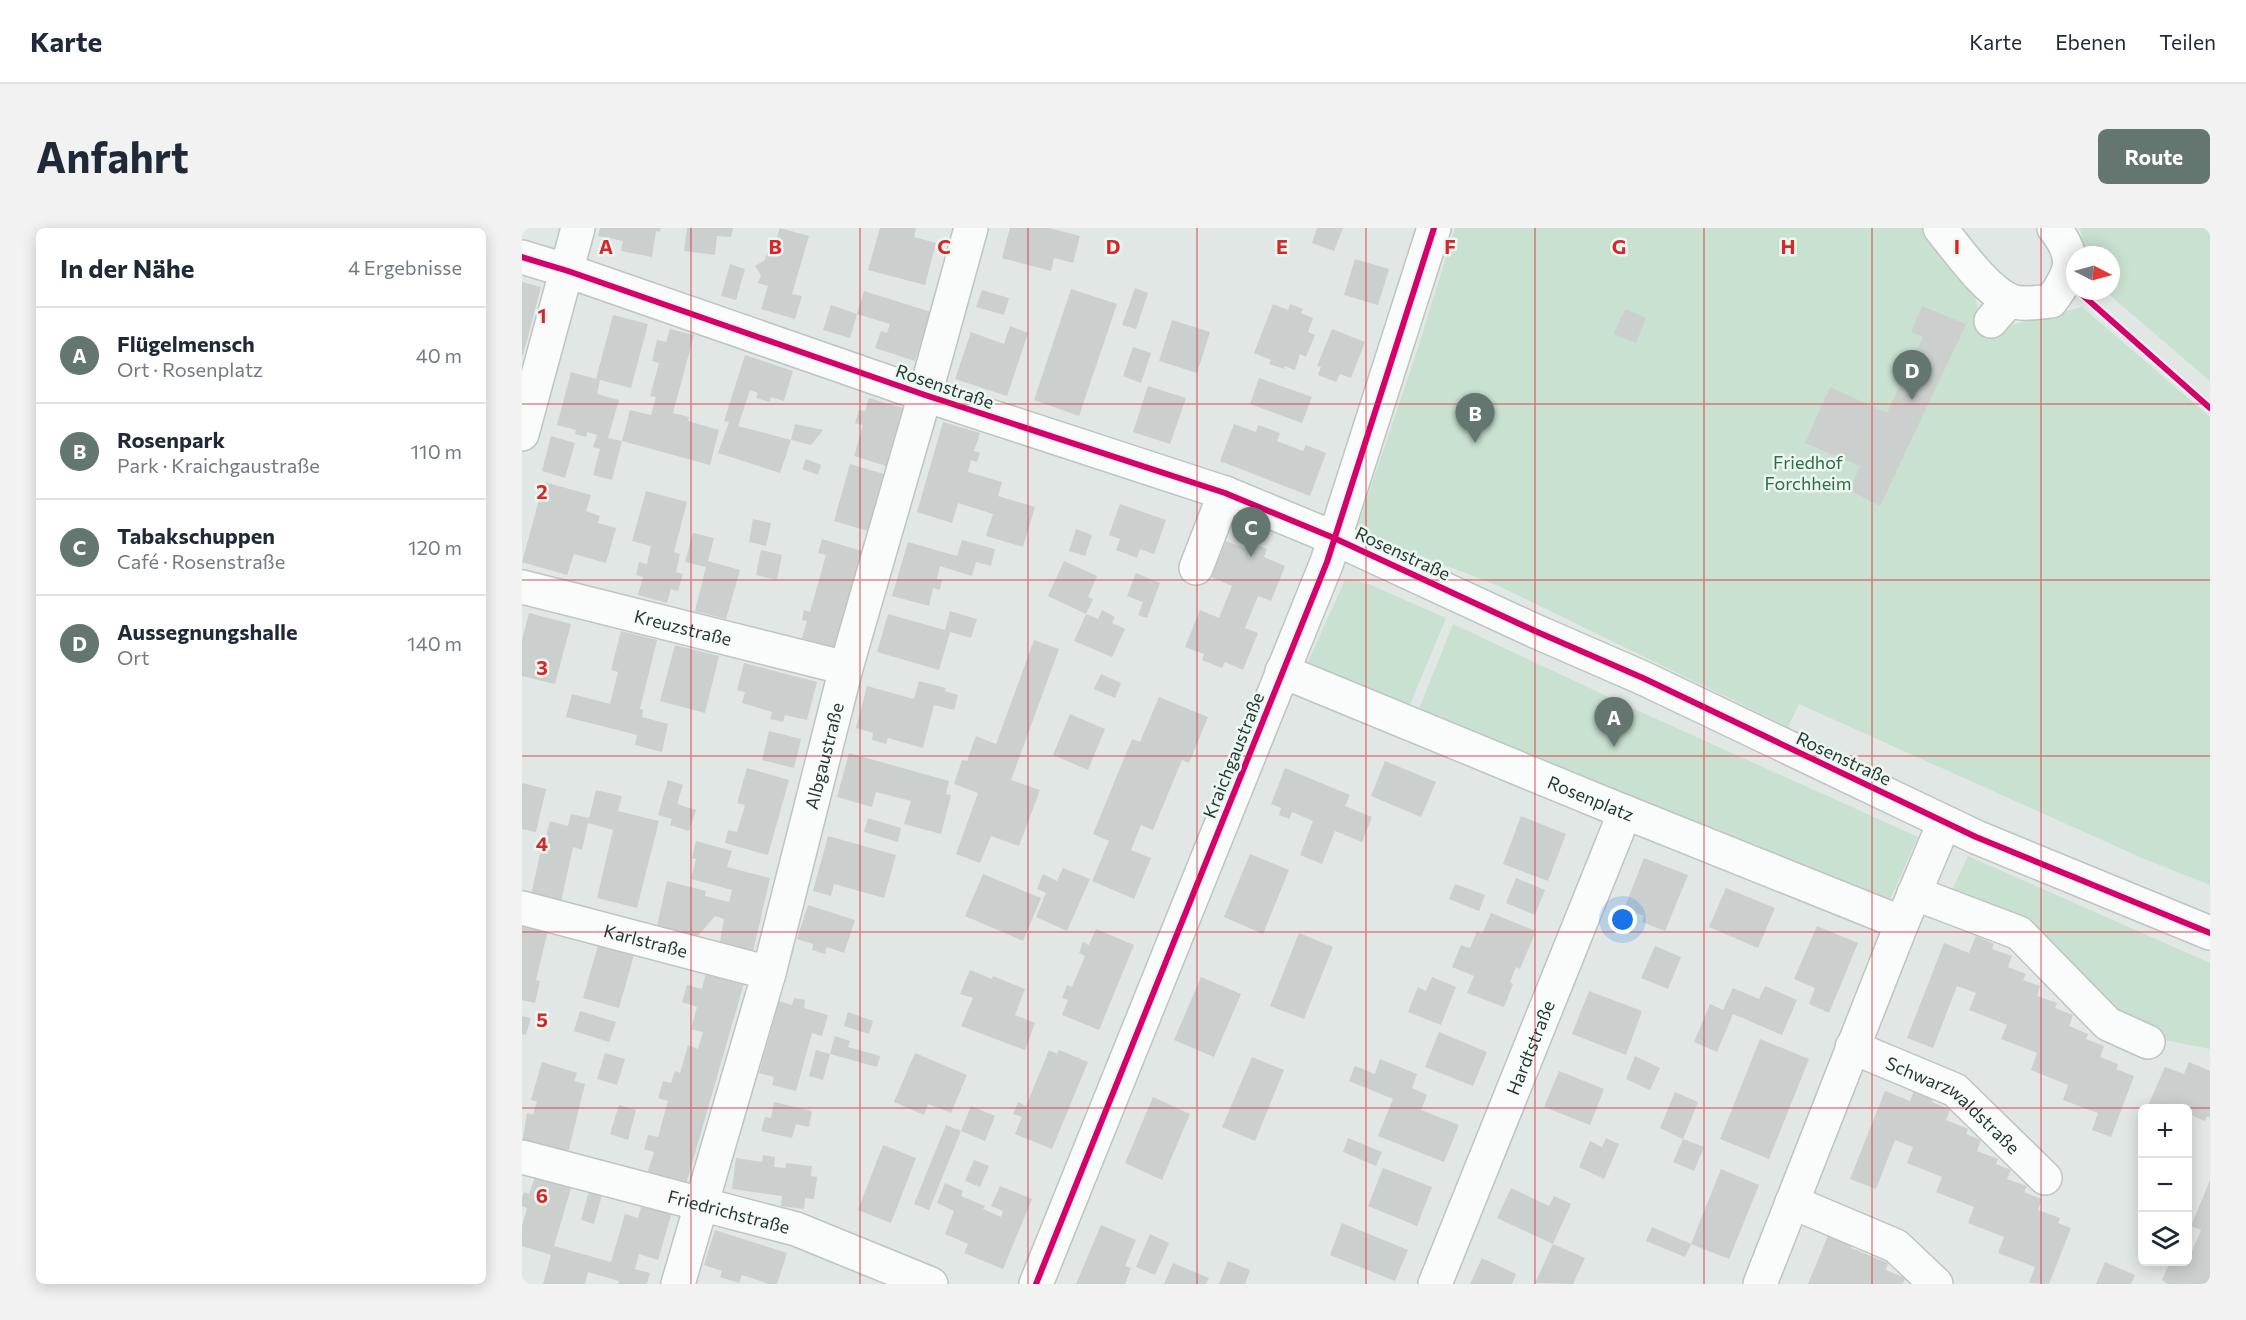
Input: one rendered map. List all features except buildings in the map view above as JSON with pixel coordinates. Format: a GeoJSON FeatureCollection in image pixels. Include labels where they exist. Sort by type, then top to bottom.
{"type":"FeatureCollection","features":[{"type":"Feature","properties":{"kind":"street"},"geometry":{"type":"LineString","coordinates":[[522,434],[578,228]]}},
{"type":"Feature","properties":{"kind":"street","name":"Albgaustraße"},"geometry":{"type":"LineString","coordinates":[[678,1284],[769,974],[846,668],[925,395],[970,228]]}},
{"type":"Feature","properties":{"kind":"street","name":"Kraichgaustraße"},"geometry":{"type":"LineString","coordinates":[[1036,1284],[1327,562],[1434,228]]}},
{"type":"Feature","properties":{"kind":"street"},"geometry":{"type":"LineString","coordinates":[[1940,228],[1979,276],[2000,310],[2051,301],[2067,280],[2070,260],[2063,239],[2054,228]]}},
{"type":"Feature","properties":{"kind":"street","name":"Rosenstraße"},"geometry":{"type":"LineString","coordinates":[[522,257],[925,395],[1225,494],[1334,538],[1525,627],[1643,678],[1944,823],[2210,933]]}},
{"type":"Feature","properties":{"kind":"street"},"geometry":{"type":"LineString","coordinates":[[1196,568],[1225,494]]}},
{"type":"Feature","properties":{"kind":"street","name":"Kreuzstraße"},"geometry":{"type":"LineString","coordinates":[[522,587],[846,668]]}},
{"type":"Feature","properties":{"kind":"street","name":"Rosenplatz"},"geometry":{"type":"LineString","coordinates":[[1282,671],[1902,923]]}},
{"type":"Feature","properties":{"kind":"street","name":"Hardtstraße"},"geometry":{"type":"LineString","coordinates":[[1435,1284],[1625,812]]}},
{"type":"Feature","properties":{"kind":"street"},"geometry":{"type":"LineString","coordinates":[[1760,1284],[1852,1047],[1944,823]]}},
{"type":"Feature","properties":{"kind":"street"},"geometry":{"type":"LineString","coordinates":[[1914,893],[2019,933],[2109,1024],[2148,1042]]}},
{"type":"Feature","properties":{"kind":"street","name":"Karlstraße"},"geometry":{"type":"LineString","coordinates":[[522,908],[769,974]]}},
{"type":"Feature","properties":{"kind":"street","name":"Schwarzwaldstraße"},"geometry":{"type":"LineString","coordinates":[[1852,1047],[1955,1090],[2045,1178]]}},
{"type":"Feature","properties":{"kind":"street","name":"Friedrichstraße"},"geometry":{"type":"LineString","coordinates":[[522,1158],[796,1229],[931,1284]]}},
{"type":"Feature","properties":{"kind":"street"},"geometry":{"type":"LineString","coordinates":[[1792,1202],[1896,1246],[1936,1284]]}},
{"type":"Feature","properties":{"kind":"green space","name":"Friedhof Forchheim"},"geometry":{"type":"Polygon","coordinates":[[[1455,228],[1928,228],[1974,286],[1978,315],[2003,327],[2082,307],[2210,417],[2210,885],[2142,858],[1799,704],[1788,727],[1499,586],[1356,531],[1418,348],[1455,228]]]}},
{"type":"Feature","properties":{"kind":"green space"},"geometry":{"type":"Polygon","coordinates":[[[2080,228],[2210,228],[2210,381],[2116,300],[2120,300],[2120,246],[2083,246],[2080,228]]]}},
{"type":"Feature","properties":{"kind":"green space"},"geometry":{"type":"Polygon","coordinates":[[[1345,580],[1364,582],[1446,618],[1409,707],[1315,671],[1308,662],[1345,580]]]}},
{"type":"Feature","properties":{"kind":"green space"},"geometry":{"type":"Polygon","coordinates":[[[1453,624],[1632,708],[1918,837],[1888,904],[1416,716],[1453,624]]]}},
{"type":"Feature","properties":{"kind":"green space"},"geometry":{"type":"Polygon","coordinates":[[[1968,856],[2210,963],[2210,1049],[2159,1039],[2122,1027],[2026,928],[1946,903],[1968,856]]]}},
{"type":"Feature","properties":{"kind":"cycle path"},"geometry":{"type":"LineString","coordinates":[[1036,1284],[1327,562],[1434,228]]}},
{"type":"Feature","properties":{"kind":"cycle path"},"geometry":{"type":"LineString","coordinates":[[522,257],[925,395],[1225,493],[1334,538],[1643,678],[1976,837],[2210,933]]}},
{"type":"Feature","properties":{"kind":"cycle path"},"geometry":{"type":"LineString","coordinates":[[2088,300],[2210,408]]}},
{"type":"Feature","properties":{"kind":"place","name":"Aussegnungshalle"},"geometry":{"type":"Point","coordinates":[1912,400]}},
{"type":"Feature","properties":{"kind":"place","name":"Rosenpark"},"geometry":{"type":"Point","coordinates":[1475,443]}},
{"type":"Feature","properties":{"kind":"place","name":"Tabakschuppen"},"geometry":{"type":"Point","coordinates":[1251,557]}},
{"type":"Feature","properties":{"kind":"place","name":"Flügelmensch"},"geometry":{"type":"Point","coordinates":[1614,747]}}]}
